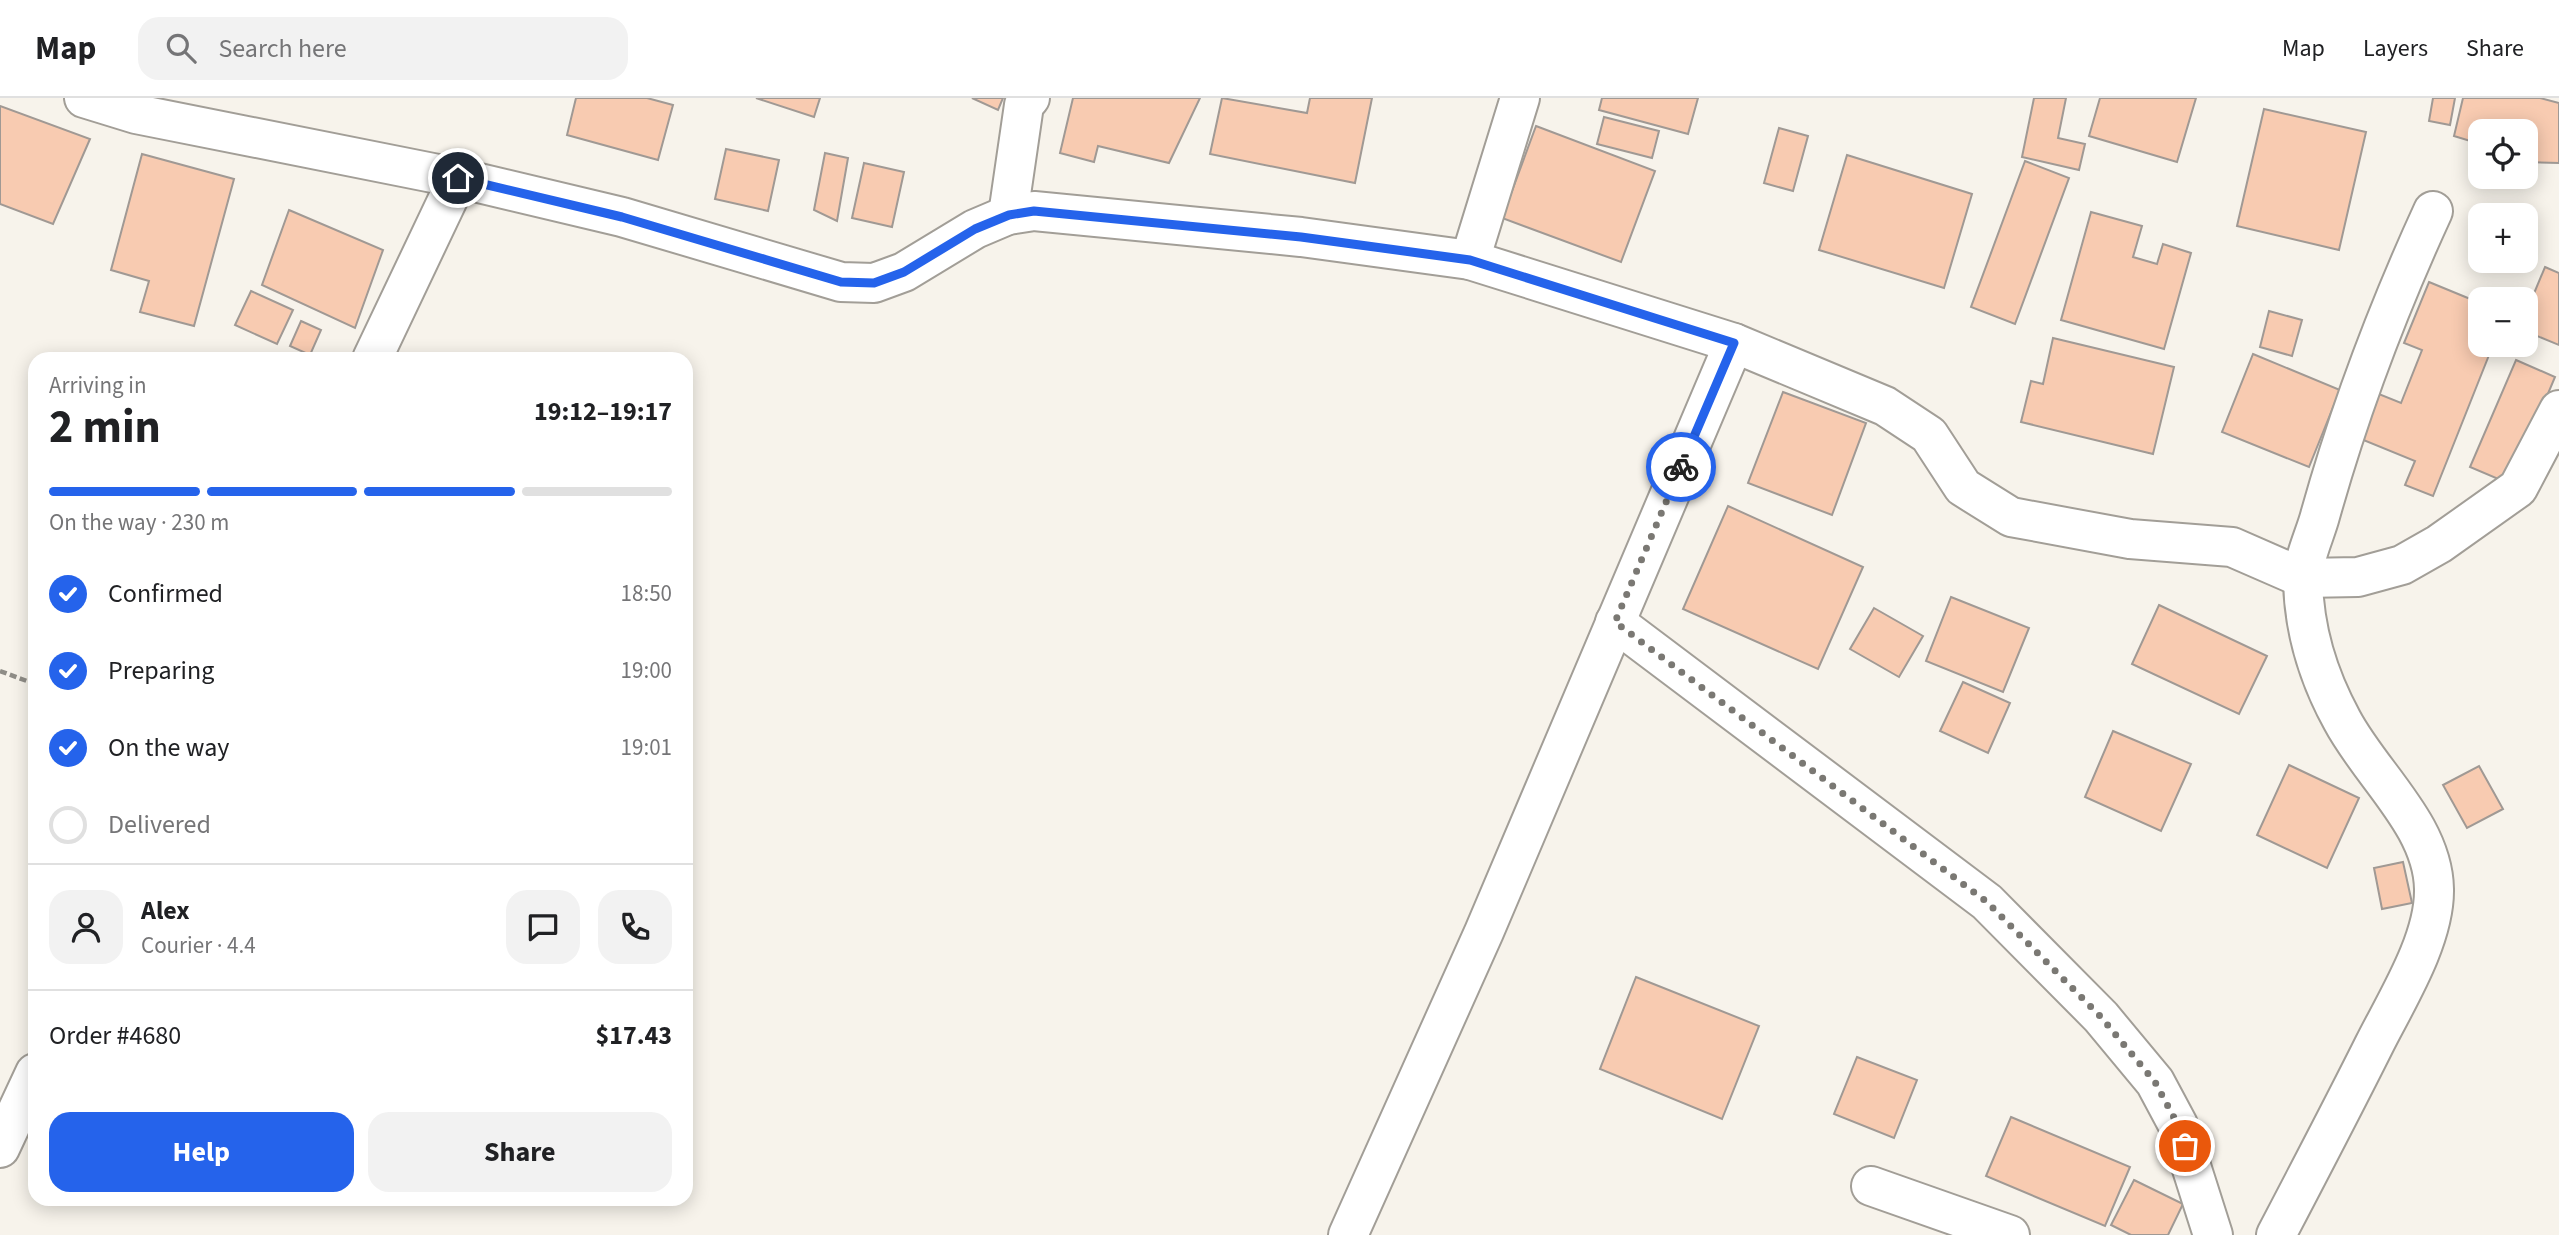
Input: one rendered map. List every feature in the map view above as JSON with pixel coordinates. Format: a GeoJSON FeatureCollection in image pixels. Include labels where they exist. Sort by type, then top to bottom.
{"type":"FeatureCollection","features":[{"type":"Feature","properties":{"kind":"street"},"geometry":{"type":"LineString","coordinates":[[84,98],[136,114],[458,178],[622,217],[841,282],[874,283],[904,272],[975,229],[1009,215],[1034,211],[1079,213],[1470,260],[1734,343],[1885,406],[1929,435],[1963,487],[2011,517],[2130,539],[2232,547],[2303,578],[2358,577],[2402,565],[2439,544],[2518,488],[2559,410]]}},
{"type":"Feature","properties":{"kind":"street"},"geometry":{"type":"LineString","coordinates":[[1009,215],[1024,105],[1030,98]]}},
{"type":"Feature","properties":{"kind":"street"},"geometry":{"type":"LineString","coordinates":[[1470,260],[1520,98]]}},
{"type":"Feature","properties":{"kind":"street"},"geometry":{"type":"LineString","coordinates":[[375,352],[458,178]]}},
{"type":"Feature","properties":{"kind":"street"},"geometry":{"type":"LineString","coordinates":[[2276,1235],[2409,976],[2429,925],[2435,892],[2432,862],[2418,830],[2354,744],[2326,691],[2308,630],[2303,578],[2329,483],[2361,391],[2433,211]]}},
{"type":"Feature","properties":{"kind":"street"},"geometry":{"type":"LineString","coordinates":[[1348,1235],[1484,932],[1734,343]]}},
{"type":"Feature","properties":{"kind":"street"},"geometry":{"type":"LineString","coordinates":[[1615,622],[1987,902],[2101,1017],[2155,1082],[2178,1125],[2213,1235]]}},
{"type":"Feature","properties":{"kind":"street"},"geometry":{"type":"LineString","coordinates":[[0,1147],[28,1088]]}},
{"type":"Feature","properties":{"kind":"street"},"geometry":{"type":"LineString","coordinates":[[1871,1186],[2010,1235]]}},
{"type":"Feature","properties":{"kind":"path"},"geometry":{"type":"LineString","coordinates":[[0,671],[28,681]]}},
{"type":"Feature","properties":{"kind":"building"},"geometry":{"type":"Polygon","coordinates":[[[576,98],[647,98],[673,105],[658,160],[567,135],[576,98]]]}},
{"type":"Feature","properties":{"kind":"building"},"geometry":{"type":"Polygon","coordinates":[[[756,98],[820,98],[814,117],[756,98]]]}},
{"type":"Feature","properties":{"kind":"building"},"geometry":{"type":"Polygon","coordinates":[[[972,98],[1003,98],[998,110],[972,98]]]}},
{"type":"Feature","properties":{"kind":"building"},"geometry":{"type":"Polygon","coordinates":[[[1073,98],[1200,98],[1169,163],[1098,146],[1094,162],[1060,153],[1073,98]]]}},
{"type":"Feature","properties":{"kind":"building"},"geometry":{"type":"Polygon","coordinates":[[[1222,98],[1307,113],[1310,98],[1372,98],[1355,183],[1210,154],[1222,98]]]}},
{"type":"Feature","properties":{"kind":"building"},"geometry":{"type":"Polygon","coordinates":[[[1602,98],[1698,98],[1688,134],[1599,110],[1602,98]]]}},
{"type":"Feature","properties":{"kind":"building"},"geometry":{"type":"Polygon","coordinates":[[[2034,98],[2066,98],[2058,138],[2085,144],[2079,170],[2022,157],[2034,98]]]}},
{"type":"Feature","properties":{"kind":"building"},"geometry":{"type":"Polygon","coordinates":[[[2100,98],[2196,98],[2177,162],[2089,136],[2100,98]]]}},
{"type":"Feature","properties":{"kind":"building"},"geometry":{"type":"Polygon","coordinates":[[[2433,98],[2455,98],[2450,125],[2429,121],[2433,98]]]}},
{"type":"Feature","properties":{"kind":"building"},"geometry":{"type":"Polygon","coordinates":[[[2463,98],[2540,98],[2559,103],[2559,163],[2538,162],[2538,119],[2468,119],[2468,140],[2454,136],[2463,98]]]}},
{"type":"Feature","properties":{"kind":"building"},"geometry":{"type":"Polygon","coordinates":[[[0,106],[90,139],[53,224],[0,204],[0,106]]]}},
{"type":"Feature","properties":{"kind":"building"},"geometry":{"type":"Polygon","coordinates":[[[2264,109],[2366,132],[2339,250],[2237,226],[2264,109]]]}},
{"type":"Feature","properties":{"kind":"building"},"geometry":{"type":"Polygon","coordinates":[[[1604,117],[1659,131],[1652,158],[1597,144],[1604,117]]]}},
{"type":"Feature","properties":{"kind":"building"},"geometry":{"type":"Polygon","coordinates":[[[1536,126],[1655,171],[1621,262],[1502,218],[1536,126]]]}},
{"type":"Feature","properties":{"kind":"building"},"geometry":{"type":"Polygon","coordinates":[[[1779,128],[1808,136],[1793,191],[1764,183],[1779,128]]]}},
{"type":"Feature","properties":{"kind":"building"},"geometry":{"type":"Polygon","coordinates":[[[726,149],[779,160],[768,211],[715,199],[726,149]]]}},
{"type":"Feature","properties":{"kind":"building"},"geometry":{"type":"Polygon","coordinates":[[[825,153],[848,158],[837,221],[814,210],[825,153]]]}},
{"type":"Feature","properties":{"kind":"building"},"geometry":{"type":"Polygon","coordinates":[[[142,154],[234,179],[194,326],[140,312],[149,281],[111,270],[142,154]]]}},
{"type":"Feature","properties":{"kind":"building"},"geometry":{"type":"Polygon","coordinates":[[[1847,155],[1972,194],[1944,288],[1819,250],[1847,155]]]}},
{"type":"Feature","properties":{"kind":"building"},"geometry":{"type":"Polygon","coordinates":[[[2025,161],[2069,178],[2015,324],[1971,307],[2025,161]]]}},
{"type":"Feature","properties":{"kind":"building"},"geometry":{"type":"Polygon","coordinates":[[[864,163],[904,172],[892,227],[852,218],[864,163]]]}},
{"type":"Feature","properties":{"kind":"building"},"geometry":{"type":"Polygon","coordinates":[[[289,210],[383,250],[355,328],[262,285],[289,210]]]}},
{"type":"Feature","properties":{"kind":"building"},"geometry":{"type":"Polygon","coordinates":[[[2091,212],[2142,226],[2133,257],[2157,264],[2163,244],[2191,253],[2164,349],[2061,320],[2091,212]]]}},
{"type":"Feature","properties":{"kind":"building"},"geometry":{"type":"Polygon","coordinates":[[[2545,267],[2559,273],[2559,345],[2538,336],[2537,287],[2545,267]]]}},
{"type":"Feature","properties":{"kind":"building"},"geometry":{"type":"Polygon","coordinates":[[[2429,282],[2468,298],[2468,357],[2488,357],[2433,496],[2405,485],[2415,461],[2356,437],[2374,392],[2401,403],[2422,350],[2404,343],[2429,282]]]}},
{"type":"Feature","properties":{"kind":"building"},"geometry":{"type":"Polygon","coordinates":[[[251,291],[293,310],[277,344],[235,325],[251,291]]]}},
{"type":"Feature","properties":{"kind":"building"},"geometry":{"type":"Polygon","coordinates":[[[2269,311],[2302,320],[2292,356],[2260,347],[2269,311]]]}},
{"type":"Feature","properties":{"kind":"building"},"geometry":{"type":"Polygon","coordinates":[[[301,321],[321,330],[311,352],[303,352],[290,346],[301,321]]]}},
{"type":"Feature","properties":{"kind":"building"},"geometry":{"type":"Polygon","coordinates":[[[2053,338],[2174,367],[2153,454],[2021,422],[2031,381],[2043,384],[2053,338]]]}},
{"type":"Feature","properties":{"kind":"building"},"geometry":{"type":"Polygon","coordinates":[[[2253,354],[2340,390],[2309,467],[2222,432],[2253,354]]]}},
{"type":"Feature","properties":{"kind":"building"},"geometry":{"type":"Polygon","coordinates":[[[2516,360],[2555,377],[2510,484],[2470,467],[2516,360]]]}},
{"type":"Feature","properties":{"kind":"building"},"geometry":{"type":"Polygon","coordinates":[[[1783,392],[1866,423],[1832,515],[1748,483],[1783,392]]]}},
{"type":"Feature","properties":{"kind":"building"},"geometry":{"type":"Polygon","coordinates":[[[1728,506],[1863,567],[1818,669],[1683,609],[1728,506]]]}},
{"type":"Feature","properties":{"kind":"building"},"geometry":{"type":"Polygon","coordinates":[[[1951,597],[2029,628],[2003,692],[1926,661],[1951,597]]]}},
{"type":"Feature","properties":{"kind":"building"},"geometry":{"type":"Polygon","coordinates":[[[2159,605],[2267,656],[2239,714],[2132,664],[2159,605]]]}},
{"type":"Feature","properties":{"kind":"building"},"geometry":{"type":"Polygon","coordinates":[[[1874,608],[1923,636],[1899,677],[1850,649],[1874,608]]]}},
{"type":"Feature","properties":{"kind":"building"},"geometry":{"type":"Polygon","coordinates":[[[1963,682],[2010,703],[1988,753],[1940,731],[1963,682]]]}},
{"type":"Feature","properties":{"kind":"building"},"geometry":{"type":"Polygon","coordinates":[[[2113,731],[2191,764],[2161,831],[2085,797],[2113,731]]]}},
{"type":"Feature","properties":{"kind":"building"},"geometry":{"type":"Polygon","coordinates":[[[2289,765],[2359,798],[2327,868],[2257,835],[2289,765]]]}},
{"type":"Feature","properties":{"kind":"building"},"geometry":{"type":"Polygon","coordinates":[[[2479,766],[2503,809],[2467,828],[2443,785],[2479,766]]]}},
{"type":"Feature","properties":{"kind":"building"},"geometry":{"type":"Polygon","coordinates":[[[2403,862],[2412,903],[2382,909],[2374,868],[2403,862]]]}},
{"type":"Feature","properties":{"kind":"building"},"geometry":{"type":"Polygon","coordinates":[[[1636,977],[1759,1026],[1722,1119],[1600,1069],[1636,977]]]}},
{"type":"Feature","properties":{"kind":"building"},"geometry":{"type":"Polygon","coordinates":[[[1857,1057],[1917,1080],[1894,1138],[1834,1114],[1857,1057]]]}},
{"type":"Feature","properties":{"kind":"building"},"geometry":{"type":"Polygon","coordinates":[[[2011,1117],[2130,1167],[2105,1226],[1986,1176],[2011,1117]]]}},
{"type":"Feature","properties":{"kind":"building"},"geometry":{"type":"Polygon","coordinates":[[[2134,1180],[2183,1204],[2168,1235],[2131,1235],[2111,1225],[2134,1180]]]}},
{"type":"Feature","properties":{"kind":"way so far"},"geometry":{"type":"LineString","coordinates":[[1681,467],[1615,622],[1987,902],[2101,1017],[2155,1082],[2178,1125],[2185,1146]]}},
{"type":"Feature","properties":{"kind":"route"},"geometry":{"type":"LineString","coordinates":[[458,178],[622,217],[841,282],[874,283],[904,272],[975,229],[1009,215],[1034,211],[1079,213],[1301,237],[1470,260],[1734,343],[1681,467]]}}]}
